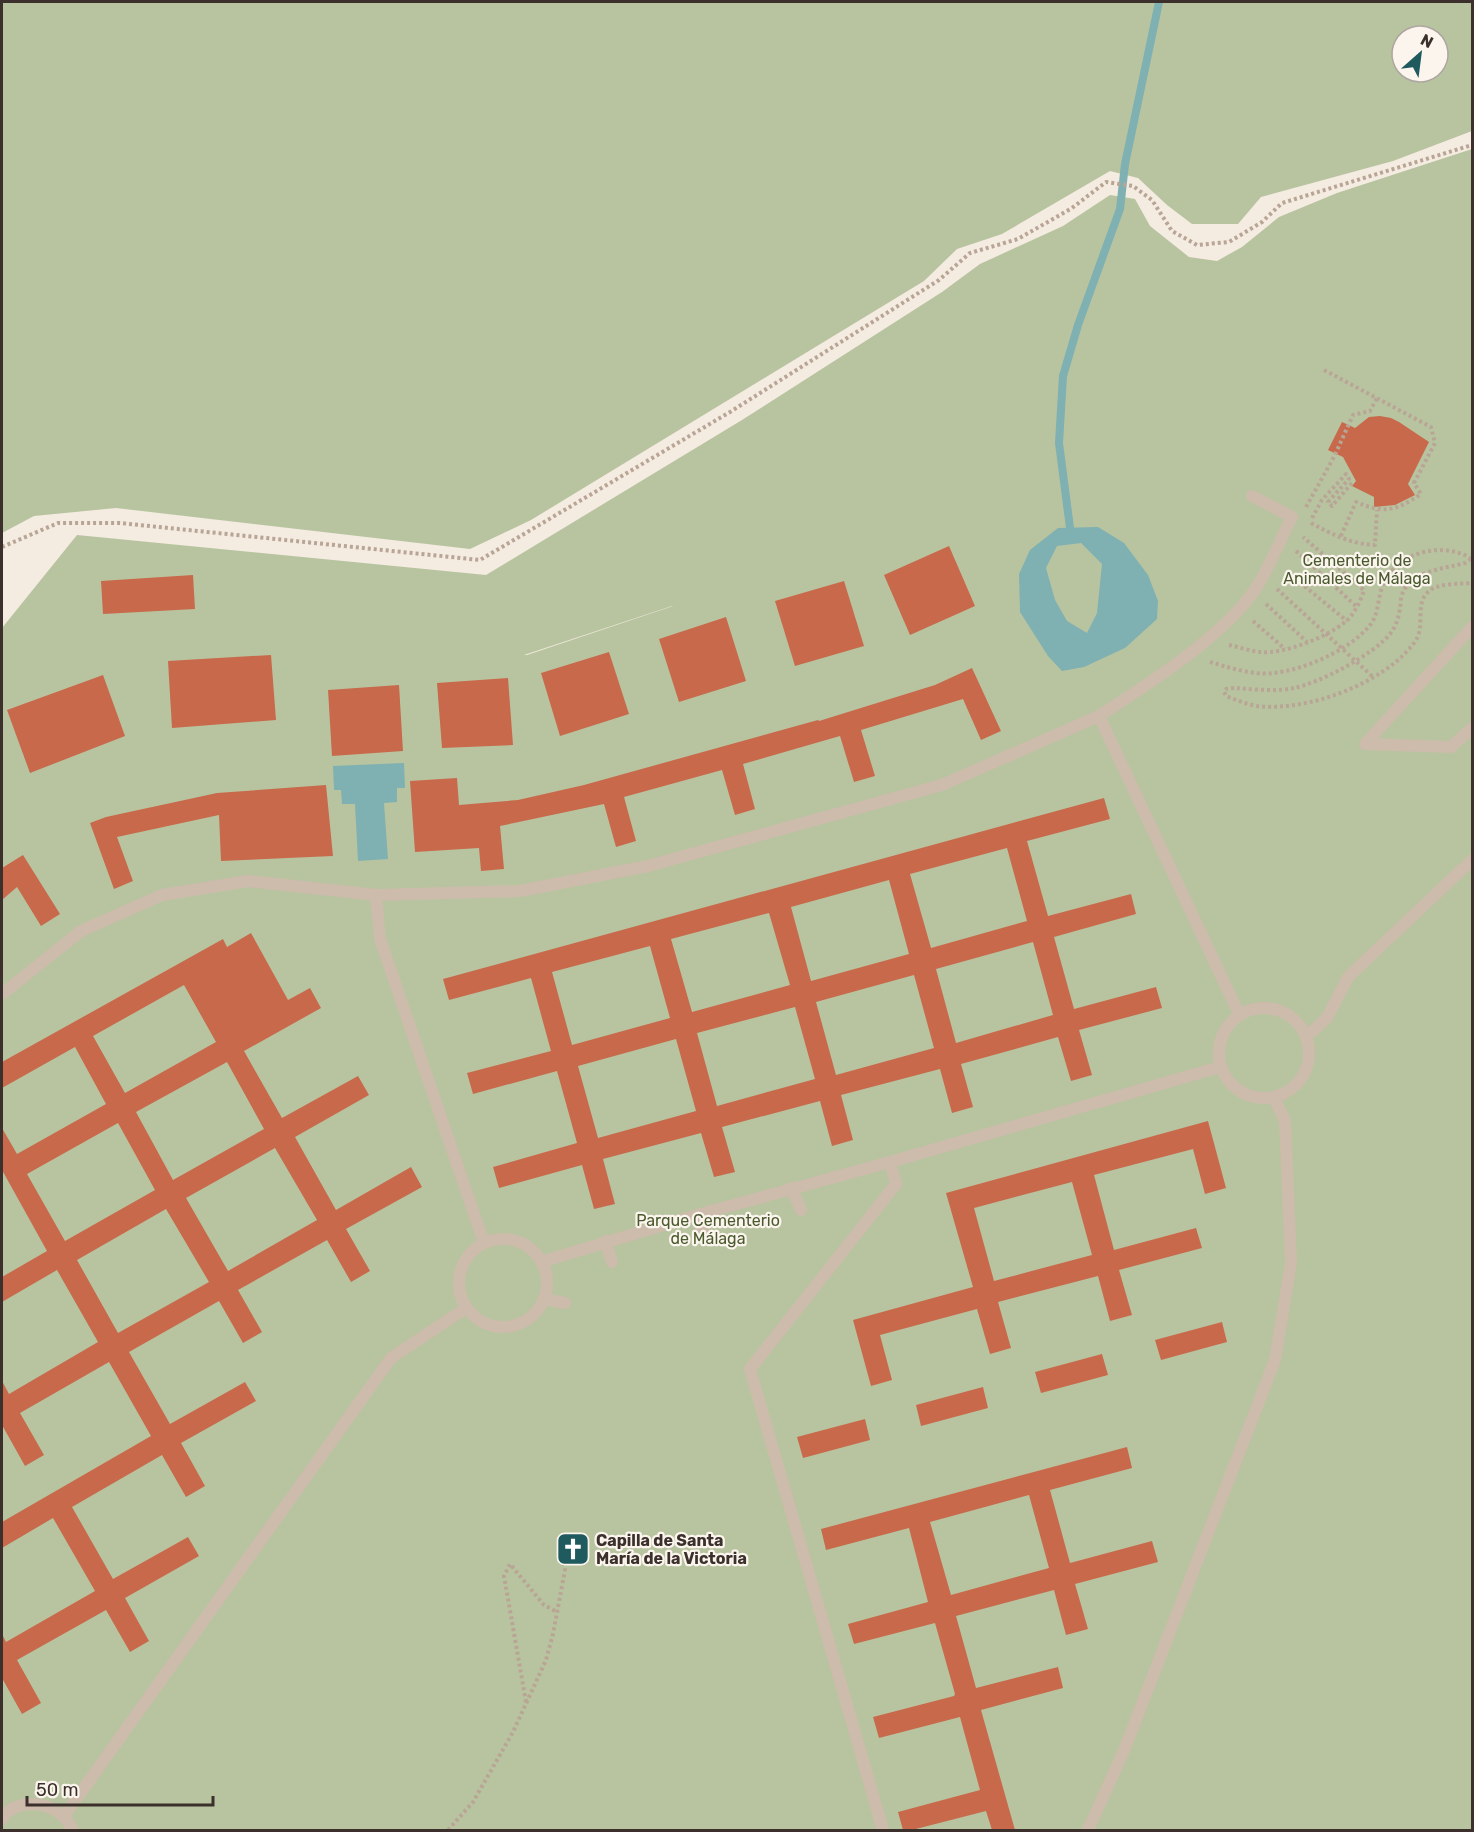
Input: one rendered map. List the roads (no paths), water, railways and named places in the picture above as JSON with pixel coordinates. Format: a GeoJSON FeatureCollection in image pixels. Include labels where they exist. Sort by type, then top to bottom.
{"type":"FeatureCollection","features":[{"type":"Feature","properties":{"kind":"lane"},"geometry":{"type":"LineString","coordinates":[[2,994],[81,931],[162,896],[248,881],[376,895],[520,891],[648,866],[942,785],[1099,716],[1156,678],[1218,630],[1254,591],[1292,518],[1252,496]]}},
{"type":"Feature","properties":{"kind":"lane"},"geometry":{"type":"LineString","coordinates":[[1473,627],[1365,744],[1451,747],[1473,728]]}},
{"type":"Feature","properties":{"kind":"lane"},"geometry":{"type":"LineString","coordinates":[[1099,716],[1239,1014]]}},
{"type":"Feature","properties":{"kind":"lane"},"geometry":{"type":"LineString","coordinates":[[1307,1036],[1327,1018],[1348,977],[1473,860]]}},
{"type":"Feature","properties":{"kind":"lane"},"geometry":{"type":"LineString","coordinates":[[376,895],[380,939],[484,1243]]}},
{"type":"Feature","properties":{"kind":"lane"},"geometry":{"type":"LineString","coordinates":[[1258,1007],[1278,1009],[1295,1019],[1307,1036],[1310,1056],[1305,1075],[1292,1090],[1274,1098],[1251,1097],[1232,1086],[1220,1067],[1218,1047],[1225,1028],[1239,1014],[1258,1007]]}},
{"type":"Feature","properties":{"kind":"lane"},"geometry":{"type":"LineString","coordinates":[[541,1262],[605,1241],[1220,1067]]}},
{"type":"Feature","properties":{"kind":"lane"},"geometry":{"type":"LineString","coordinates":[[1088,1830],[1123,1753],[1275,1360],[1291,1263],[1285,1121],[1274,1098]]}},
{"type":"Feature","properties":{"kind":"lane"},"geometry":{"type":"LineString","coordinates":[[884,1830],[750,1369],[896,1184],[890,1162]]}},
{"type":"Feature","properties":{"kind":"lane"},"geometry":{"type":"LineString","coordinates":[[791,1188],[801,1210]]}},
{"type":"Feature","properties":{"kind":"lane"},"geometry":{"type":"LineString","coordinates":[[697,1215],[704,1237]]}},
{"type":"Feature","properties":{"kind":"lane"},"geometry":{"type":"LineString","coordinates":[[500,1239],[517,1241],[531,1249],[541,1262],[546,1274],[547,1287],[544,1299],[534,1315],[517,1325],[498,1328],[480,1322],[466,1308],[459,1290],[460,1271],[469,1254],[484,1243],[500,1239]]}},
{"type":"Feature","properties":{"kind":"lane"},"geometry":{"type":"LineString","coordinates":[[605,1241],[612,1262]]}},
{"type":"Feature","properties":{"kind":"lane"},"geometry":{"type":"LineString","coordinates":[[544,1299],[565,1303]]}},
{"type":"Feature","properties":{"kind":"lane"},"geometry":{"type":"LineString","coordinates":[[64,1816],[391,1358],[466,1308]]}},
{"type":"Feature","properties":{"kind":"lane"},"geometry":{"type":"LineString","coordinates":[[2,1815],[18,1806],[34,1803],[51,1807],[64,1816],[73,1830]]}},
{"type":"Feature","properties":{"kind":"water"},"geometry":{"type":"Polygon","coordinates":[[[1098,527],[1124,543],[1148,575],[1158,601],[1157,619],[1125,648],[1084,667],[1062,671],[1048,656],[1020,612],[1019,574],[1030,550],[1058,528],[1098,527]],[[1081,543],[1057,546],[1046,568],[1055,600],[1067,621],[1087,633],[1097,613],[1102,564],[1081,543]]]}},
{"type":"Feature","properties":{"kind":"water"},"geometry":{"type":"Polygon","coordinates":[[[404,763],[405,788],[397,788],[397,802],[384,803],[388,859],[358,861],[355,804],[342,804],[341,790],[334,790],[333,766],[404,763]]]}},
{"type":"Feature","properties":{"kind":"waterway"},"geometry":{"type":"LineString","coordinates":[[1070,528],[1059,443],[1063,376],[1078,325],[1120,209],[1125,164],[1159,2]]}},
{"type":"Feature","properties":{"kind":"place","name":"Capilla de Santa María de la Victoria"},"geometry":{"type":"Point","coordinates":[573,1549]}},
{"type":"Feature","properties":{"kind":"park label","name":"Cementerio de Animales de Málaga"},"geometry":{"type":"Point","coordinates":[1357,569]}},
{"type":"Feature","properties":{"kind":"park label","name":"Parque Cementerio de Málaga"},"geometry":{"type":"Point","coordinates":[708,1229]}}]}
